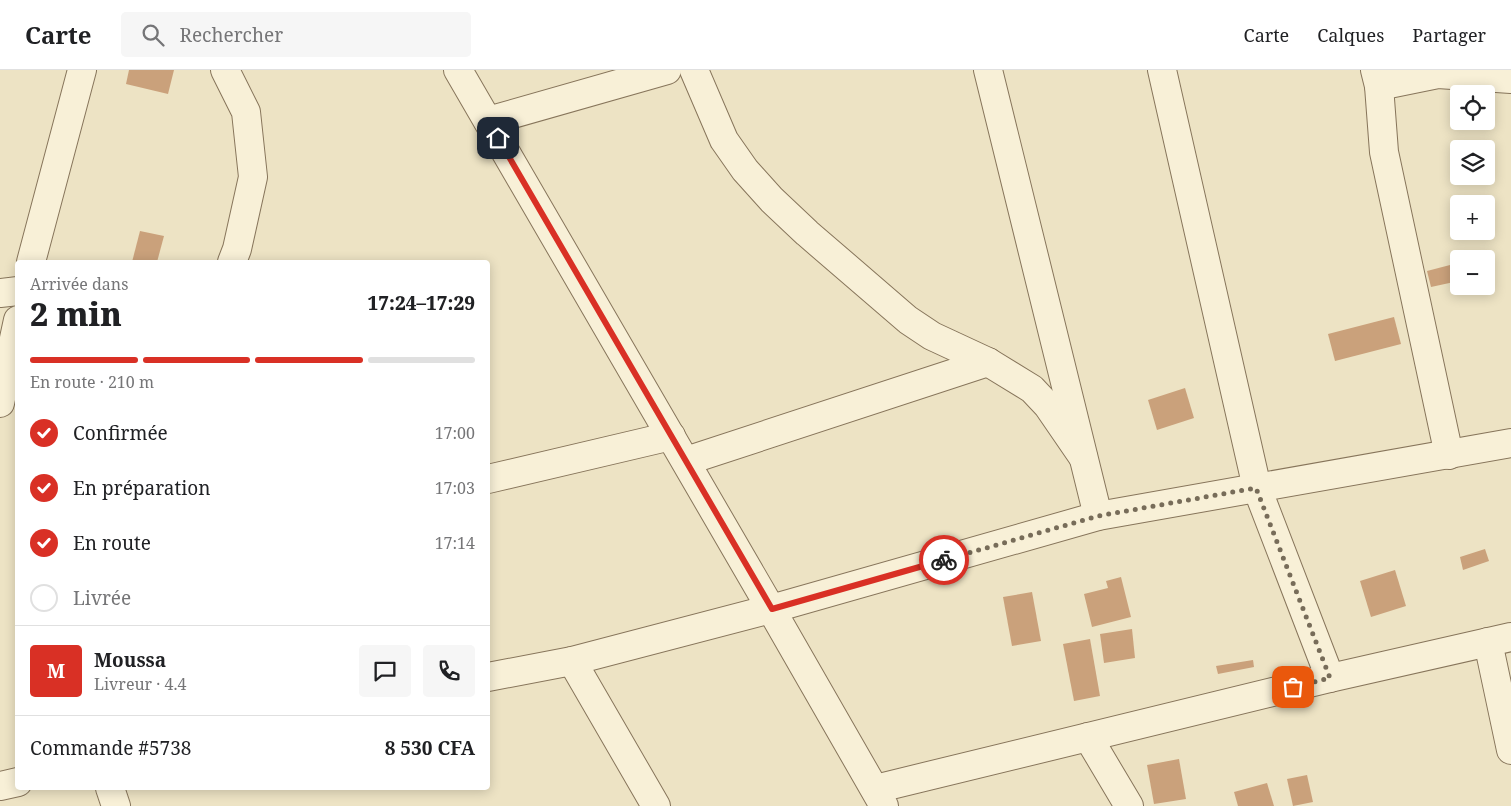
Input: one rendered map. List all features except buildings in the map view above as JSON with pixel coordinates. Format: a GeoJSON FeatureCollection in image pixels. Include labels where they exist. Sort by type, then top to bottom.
{"type":"FeatureCollection","features":[{"type":"Feature","properties":{"kind":"street"},"geometry":{"type":"LineString","coordinates":[[32,260],[82,70]]}},
{"type":"Feature","properties":{"kind":"street"},"geometry":{"type":"LineString","coordinates":[[225,70],[246,112],[253,177],[237,249],[233,260]]}},
{"type":"Feature","properties":{"kind":"street"},"geometry":{"type":"LineString","coordinates":[[458,70],[772,609],[879,798],[1088,737],[1500,639],[1511,750]]}},
{"type":"Feature","properties":{"kind":"street"},"geometry":{"type":"LineString","coordinates":[[488,121],[667,70]]}},
{"type":"Feature","properties":{"kind":"street"},"geometry":{"type":"LineString","coordinates":[[694,70],[724,140],[745,170],[772,200],[807,233],[908,320],[932,336],[988,362],[1032,389],[1048,406],[1083,457]]}},
{"type":"Feature","properties":{"kind":"street"},"geometry":{"type":"LineString","coordinates":[[988,70],[1098,516]]}},
{"type":"Feature","properties":{"kind":"street"},"geometry":{"type":"LineString","coordinates":[[1162,70],[1256,488],[1330,678]]}},
{"type":"Feature","properties":{"kind":"street"},"geometry":{"type":"LineString","coordinates":[[1449,455],[1384,152],[1377,78],[1438,74],[1511,79]]}},
{"type":"Feature","properties":{"kind":"street"},"geometry":{"type":"LineString","coordinates":[[0,293],[15,291]]}},
{"type":"Feature","properties":{"kind":"street"},"geometry":{"type":"LineString","coordinates":[[0,402],[15,334]]}},
{"type":"Feature","properties":{"kind":"street"},"geometry":{"type":"LineString","coordinates":[[686,461],[988,362]]}},
{"type":"Feature","properties":{"kind":"street"},"geometry":{"type":"LineString","coordinates":[[490,479],[671,436]]}},
{"type":"Feature","properties":{"kind":"street"},"geometry":{"type":"LineString","coordinates":[[490,677],[572,661],[772,609],[1098,516],[1511,443]]}},
{"type":"Feature","properties":{"kind":"street"},"geometry":{"type":"LineString","coordinates":[[572,661],[656,806]]}},
{"type":"Feature","properties":{"kind":"street"},"geometry":{"type":"LineString","coordinates":[[1088,737],[1129,806]]}},
{"type":"Feature","properties":{"kind":"street"},"geometry":{"type":"LineString","coordinates":[[0,786],[15,783]]}},
{"type":"Feature","properties":{"kind":"street"},"geometry":{"type":"LineString","coordinates":[[111,790],[116,806]]}},
{"type":"Feature","properties":{"kind":"way so far"},"geometry":{"type":"LineString","coordinates":[[944,560],[1098,516],[1256,488],[1330,678],[1293,687]]}},
{"type":"Feature","properties":{"kind":"route"},"geometry":{"type":"LineString","coordinates":[[498,138],[772,609],[944,560]]}}]}
